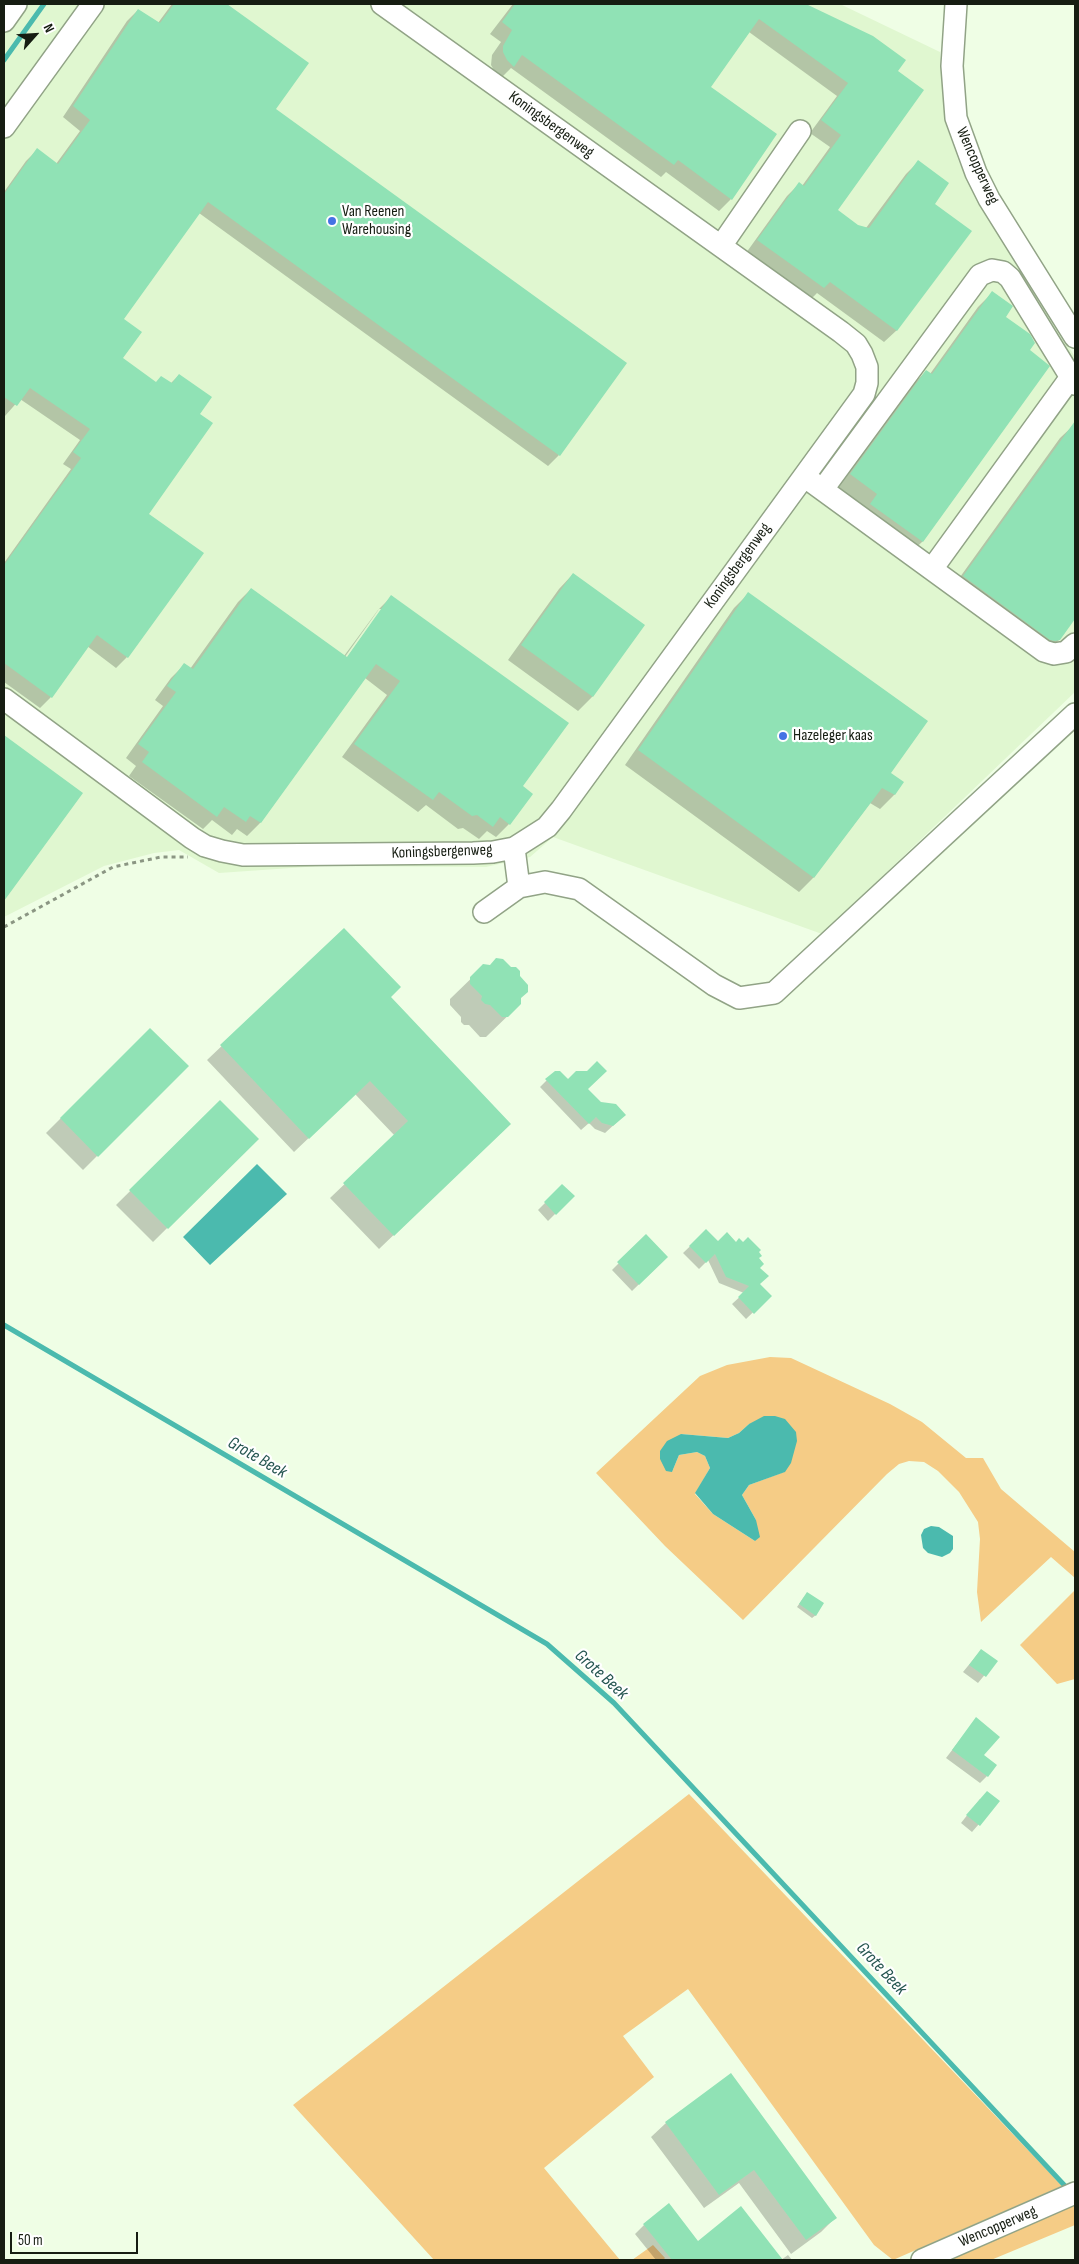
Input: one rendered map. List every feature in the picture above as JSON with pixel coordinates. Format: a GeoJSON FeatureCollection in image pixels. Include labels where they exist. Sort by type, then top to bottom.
{"type":"FeatureCollection","features":[{"type":"Feature","properties":{"kind":"street"},"geometry":{"type":"LineString","coordinates":[[4,21],[16,4]]}},
{"type":"Feature","properties":{"kind":"street"},"geometry":{"type":"LineString","coordinates":[[4,127],[93,4]]}},
{"type":"Feature","properties":{"kind":"street","name":"Koningsbergenweg"},"geometry":{"type":"LineString","coordinates":[[4,699],[192,838],[205,846],[222,851],[243,855],[463,853],[493,852],[514,848],[547,828],[561,810],[864,394],[867,383],[867,368],[856,344],[382,4]]}},
{"type":"Feature","properties":{"kind":"street","name":"Wencopperweg"},"geometry":{"type":"LineString","coordinates":[[956,4],[952,66],[956,118],[976,173],[989,199],[1075,337]]}},
{"type":"Feature","properties":{"kind":"street"},"geometry":{"type":"LineString","coordinates":[[721,246],[800,131]]}},
{"type":"Feature","properties":{"kind":"street"},"geometry":{"type":"LineString","coordinates":[[823,489],[980,275],[992,270],[1003,272],[1010,278],[1073,381],[932,569]]}},
{"type":"Feature","properties":{"kind":"street"},"geometry":{"type":"LineString","coordinates":[[804,476],[1044,651],[1054,654],[1066,652],[1075,644]]}},
{"type":"Feature","properties":{"kind":"street"},"geometry":{"type":"LineString","coordinates":[[484,912],[520,887],[545,882],[580,889],[714,986],[739,998],[774,993],[1075,714]]}},
{"type":"Feature","properties":{"kind":"street"},"geometry":{"type":"LineString","coordinates":[[514,848],[520,887]]}},
{"type":"Feature","properties":{"kind":"street","name":"Wencopperweg"},"geometry":{"type":"LineString","coordinates":[[922,2260],[1075,2193]]}},
{"type":"Feature","properties":{"kind":"path"},"geometry":{"type":"LineString","coordinates":[[4,927],[112,868],[161,857],[190,857]]}},
{"type":"Feature","properties":{"kind":"shaded area"},"geometry":{"type":"Polygon","coordinates":[[[4,4],[840,4],[940,52],[945,122],[959,162],[979,200],[1075,357],[1075,692],[822,934],[553,837],[530,857],[486,867],[320,866],[219,873],[179,850],[154,853],[104,866],[4,917],[4,4]]]}},
{"type":"Feature","properties":{"kind":"shaded area"},"geometry":{"type":"Polygon","coordinates":[[[770,1357],[791,1358],[890,1404],[922,1422],[966,1458],[983,1458],[1001,1489],[1075,1552],[1075,1578],[1051,1557],[981,1622],[977,1592],[980,1539],[978,1522],[959,1492],[938,1471],[924,1462],[909,1461],[899,1464],[887,1474],[743,1620],[665,1546],[596,1473],[700,1376],[727,1365],[770,1357]],[[749,1424],[739,1433],[728,1438],[681,1434],[672,1472],[679,1455],[697,1452],[705,1456],[710,1468],[695,1494],[713,1514],[755,1541],[756,1520],[742,1495],[749,1485],[784,1472],[749,1424]]]}},
{"type":"Feature","properties":{"kind":"shaded area"},"geometry":{"type":"Polygon","coordinates":[[[1075,1590],[1075,1679],[1057,1684],[1020,1645],[1075,1590]]]}},
{"type":"Feature","properties":{"kind":"shaded area"},"geometry":{"type":"Polygon","coordinates":[[[689,1794],[1062,2186],[893,2260],[874,2245],[688,1989],[623,2036],[654,2077],[544,2168],[620,2260],[434,2260],[293,2105],[689,1794]]]}},
{"type":"Feature","properties":{"kind":"shaded area"},"geometry":{"type":"Polygon","coordinates":[[[1075,2201],[1075,2225],[991,2260],[935,2260],[1075,2201]]]}},
{"type":"Feature","properties":{"kind":"shaded area"},"geometry":{"type":"Polygon","coordinates":[[[653,2245],[665,2258],[663,2260],[632,2260],[653,2245]]]}},
{"type":"Feature","properties":{"kind":"water"},"geometry":{"type":"Polygon","coordinates":[[[257,1164],[287,1194],[210,1265],[183,1237],[257,1164]]]}},
{"type":"Feature","properties":{"kind":"water"},"geometry":{"type":"Polygon","coordinates":[[[764,1416],[775,1416],[785,1419],[796,1432],[797,1441],[791,1463],[785,1472],[749,1485],[742,1495],[756,1520],[760,1537],[755,1541],[713,1514],[695,1493],[710,1468],[705,1456],[697,1452],[679,1455],[672,1472],[666,1471],[660,1459],[660,1451],[667,1441],[681,1434],[728,1438],[764,1416]]]}},
{"type":"Feature","properties":{"kind":"water"},"geometry":{"type":"Polygon","coordinates":[[[931,1526],[939,1527],[953,1536],[953,1549],[950,1553],[942,1557],[928,1553],[923,1548],[921,1535],[924,1529],[931,1526]]]}},
{"type":"Feature","properties":{"kind":"building","name":"Van Reenen Warehousing"},"geometry":{"type":"Polygon","coordinates":[[[174,4],[227,4],[309,63],[276,109],[627,363],[560,456],[208,202],[124,319],[142,332],[123,358],[156,382],[161,376],[172,383],[179,374],[212,397],[200,414],[213,423],[149,514],[204,553],[128,658],[97,635],[52,698],[4,663],[4,565],[81,458],[73,452],[90,429],[30,388],[17,406],[4,397],[4,194],[37,148],[58,164],[90,120],[73,106],[138,9],[160,23],[174,4]]]}},
{"type":"Feature","properties":{"kind":"building"},"geometry":{"type":"Polygon","coordinates":[[[515,4],[806,4],[873,36],[906,60],[898,71],[924,90],[838,210],[858,225],[869,228],[918,160],[949,183],[935,204],[972,231],[897,331],[830,282],[824,288],[757,240],[799,182],[804,186],[841,135],[821,120],[848,83],[759,19],[711,87],[777,134],[732,200],[678,160],[674,165],[522,55],[514,67],[507,60],[503,52],[503,46],[512,30],[502,22],[515,4]]]}},
{"type":"Feature","properties":{"kind":"building"},"geometry":{"type":"Polygon","coordinates":[[[992,291],[1013,306],[1006,317],[1030,334],[1035,343],[1030,350],[1050,366],[923,542],[870,504],[877,494],[850,474],[926,370],[932,374],[992,291]]]}},
{"type":"Feature","properties":{"kind":"building"},"geometry":{"type":"Polygon","coordinates":[[[1075,421],[1075,619],[1060,640],[1055,641],[1050,640],[963,576],[1075,421]]]}},
{"type":"Feature","properties":{"kind":"building"},"geometry":{"type":"Polygon","coordinates":[[[573,573],[645,625],[593,697],[521,645],[573,573]]]}},
{"type":"Feature","properties":{"kind":"building"},"geometry":{"type":"Polygon","coordinates":[[[251,588],[347,657],[391,595],[569,723],[523,786],[533,794],[510,825],[500,817],[493,827],[477,815],[472,816],[439,792],[433,800],[354,744],[400,681],[376,664],[261,823],[250,816],[246,822],[224,807],[217,817],[142,762],[149,752],[138,744],[176,692],[167,686],[184,663],[193,669],[251,588]]]}},
{"type":"Feature","properties":{"kind":"building"},"geometry":{"type":"Polygon","coordinates":[[[748,592],[928,721],[891,773],[904,782],[895,795],[882,788],[814,878],[638,750],[748,592]]]}},
{"type":"Feature","properties":{"kind":"building"},"geometry":{"type":"Polygon","coordinates":[[[4,735],[83,793],[4,901],[4,735]]]}},
{"type":"Feature","properties":{"kind":"building"},"geometry":{"type":"Polygon","coordinates":[[[344,928],[401,987],[391,997],[511,1124],[394,1236],[343,1183],[408,1121],[370,1081],[309,1139],[220,1045],[344,928]]]}},
{"type":"Feature","properties":{"kind":"building"},"geometry":{"type":"Polygon","coordinates":[[[496,958],[503,959],[511,967],[516,967],[520,971],[520,976],[528,985],[528,992],[521,998],[521,1004],[508,1017],[502,1017],[490,1005],[485,1004],[481,1000],[482,996],[470,984],[470,977],[483,964],[490,965],[496,958]]]}},
{"type":"Feature","properties":{"kind":"building"},"geometry":{"type":"Polygon","coordinates":[[[150,1028],[189,1066],[98,1157],[60,1118],[150,1028]]]}},
{"type":"Feature","properties":{"kind":"building"},"geometry":{"type":"Polygon","coordinates":[[[597,1061],[607,1071],[588,1089],[601,1102],[616,1104],[626,1115],[613,1126],[602,1123],[596,1117],[589,1124],[545,1079],[555,1071],[560,1071],[568,1079],[576,1071],[587,1071],[597,1061]]]}},
{"type":"Feature","properties":{"kind":"building"},"geometry":{"type":"Polygon","coordinates":[[[220,1100],[259,1139],[168,1229],[129,1190],[220,1100]]]}},
{"type":"Feature","properties":{"kind":"building"},"geometry":{"type":"Polygon","coordinates":[[[562,1184],[575,1196],[556,1215],[544,1202],[562,1184]]]}},
{"type":"Feature","properties":{"kind":"building"},"geometry":{"type":"Polygon","coordinates":[[[706,1229],[718,1241],[727,1232],[736,1242],[739,1238],[743,1242],[748,1237],[761,1250],[759,1252],[762,1256],[759,1258],[764,1264],[760,1268],[769,1276],[760,1284],[772,1296],[754,1314],[738,1297],[749,1286],[726,1277],[715,1254],[706,1263],[689,1246],[706,1229]]]}},
{"type":"Feature","properties":{"kind":"building"},"geometry":{"type":"Polygon","coordinates":[[[646,1234],[668,1257],[639,1285],[617,1262],[646,1234]]]}},
{"type":"Feature","properties":{"kind":"building"},"geometry":{"type":"Polygon","coordinates":[[[807,1592],[824,1603],[816,1616],[799,1604],[807,1592]]]}},
{"type":"Feature","properties":{"kind":"building"},"geometry":{"type":"Polygon","coordinates":[[[981,1649],[998,1661],[986,1677],[969,1665],[981,1649]]]}},
{"type":"Feature","properties":{"kind":"building"},"geometry":{"type":"Polygon","coordinates":[[[976,1717],[1000,1737],[984,1755],[997,1765],[988,1777],[952,1750],[976,1717]]]}},
{"type":"Feature","properties":{"kind":"building"},"geometry":{"type":"Polygon","coordinates":[[[987,1791],[1000,1801],[980,1826],[966,1815],[987,1791]]]}},
{"type":"Feature","properties":{"kind":"building"},"geometry":{"type":"Polygon","coordinates":[[[731,2073],[837,2218],[806,2240],[754,2170],[719,2195],[665,2122],[731,2073]]]}},
{"type":"Feature","properties":{"kind":"building"},"geometry":{"type":"Polygon","coordinates":[[[669,2203],[698,2241],[741,2206],[783,2260],[672,2260],[643,2224],[669,2203]]]}},
{"type":"Feature","properties":{"kind":"waterway"},"geometry":{"type":"LineString","coordinates":[[4,60],[44,4]]}},
{"type":"Feature","properties":{"kind":"waterway","name":"Grote Beek"},"geometry":{"type":"LineString","coordinates":[[4,1325],[547,1644],[614,1703],[1066,2187]]}},
{"type":"Feature","properties":{"kind":"place","name":"Van Reenen Warehousing"},"geometry":{"type":"Point","coordinates":[332,221]}},
{"type":"Feature","properties":{"kind":"place","name":"Hazeleger kaas"},"geometry":{"type":"Point","coordinates":[783,736]}}]}
